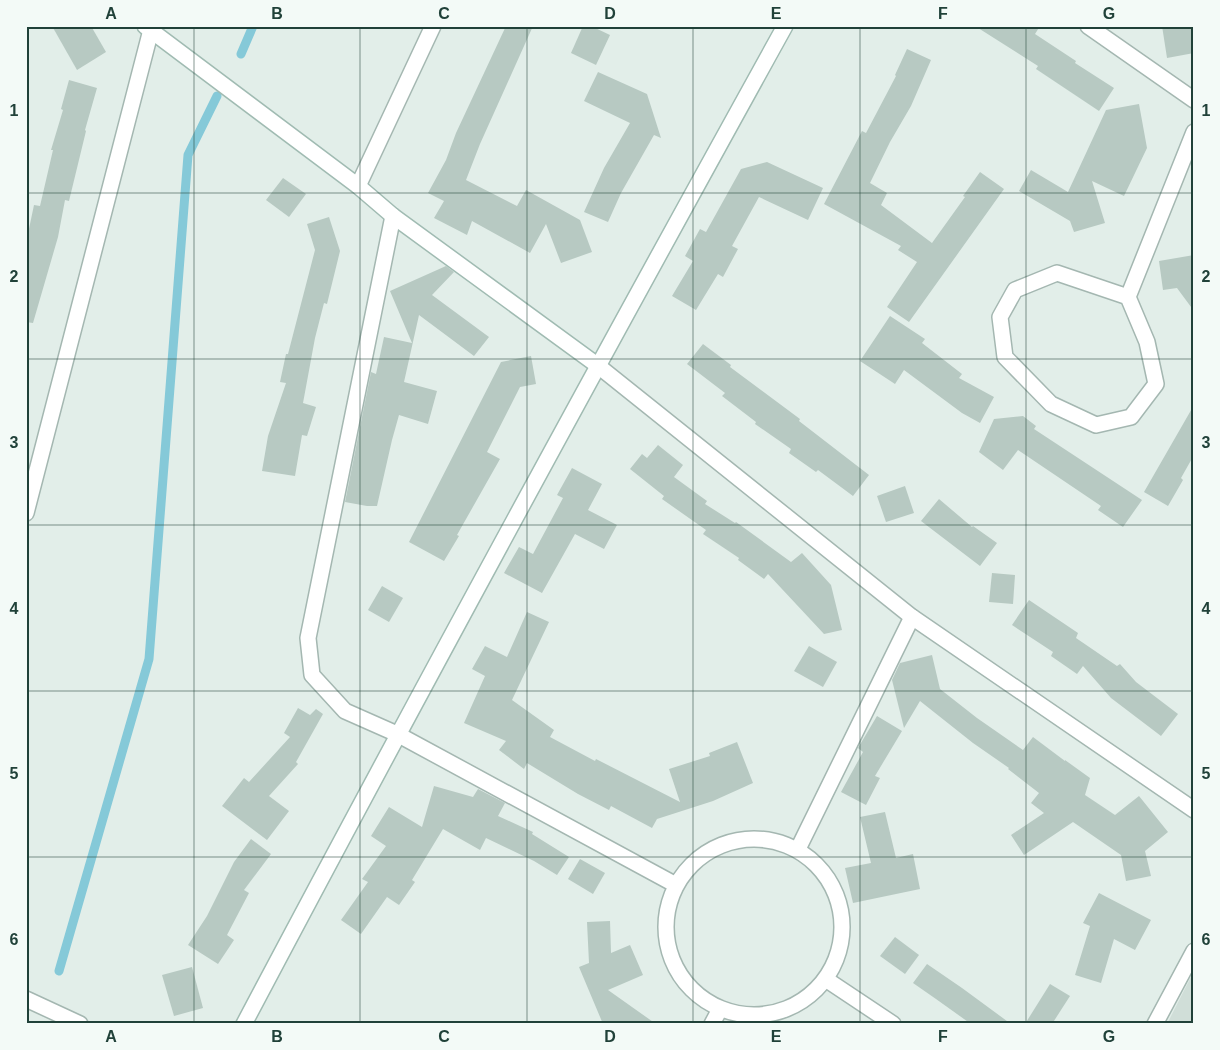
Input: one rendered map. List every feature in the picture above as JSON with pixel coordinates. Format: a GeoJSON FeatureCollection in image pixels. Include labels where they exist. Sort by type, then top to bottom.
{"type":"FeatureCollection","features":[{"type":"Feature","properties":{"kind":"street"},"geometry":{"type":"LineString","coordinates":[[358,186],[433,26]]}},
{"type":"Feature","properties":{"kind":"street"},"geometry":{"type":"LineString","coordinates":[[244,1024],[397,734],[597,365],[785,26]]}},
{"type":"Feature","properties":{"kind":"street"},"geometry":{"type":"LineString","coordinates":[[1088,26],[1194,100]]}},
{"type":"Feature","properties":{"kind":"street"},"geometry":{"type":"LineString","coordinates":[[27,508],[149,28],[358,186],[393,216],[597,365],[912,618],[1194,810]]}},
{"type":"Feature","properties":{"kind":"street"},"geometry":{"type":"LineString","coordinates":[[1128,297],[1057,274],[1015,290],[1000,317],[1005,357],[1051,404],[1096,425],[1131,417],[1156,384],[1147,342],[1128,297],[1194,132]]}},
{"type":"Feature","properties":{"kind":"street"},"geometry":{"type":"LineString","coordinates":[[393,216],[308,638],[312,675],[345,711],[397,734],[676,885]]}},
{"type":"Feature","properties":{"kind":"street"},"geometry":{"type":"LineString","coordinates":[[798,849],[912,618]]}},
{"type":"Feature","properties":{"kind":"street"},"geometry":{"type":"LineString","coordinates":[[743,839],[772,839],[798,849],[820,866],[836,890],[843,917],[841,946],[827,980],[794,1006],[770,1014],[745,1015],[720,1009],[695,994],[676,970],[666,943],[666,913],[676,885],[693,863],[716,847],[743,839]]}},
{"type":"Feature","properties":{"kind":"street"},"geometry":{"type":"LineString","coordinates":[[1155,1024],[1194,951]]}},
{"type":"Feature","properties":{"kind":"street"},"geometry":{"type":"LineString","coordinates":[[827,980],[893,1024]]}},
{"type":"Feature","properties":{"kind":"street"},"geometry":{"type":"LineString","coordinates":[[26,1000],[80,1024]]}},
{"type":"Feature","properties":{"kind":"street"},"geometry":{"type":"LineString","coordinates":[[712,1024],[720,1009]]}},
{"type":"Feature","properties":{"kind":"shaded area"},"geometry":{"type":"Polygon","coordinates":[[[1194,971],[1194,1024],[1167,1024],[1194,971]]]}},
{"type":"Feature","properties":{"kind":"building"},"geometry":{"type":"Polygon","coordinates":[[[52,26],[91,26],[106,52],[77,70],[52,26]]]}},
{"type":"Feature","properties":{"kind":"building"},"geometry":{"type":"Polygon","coordinates":[[[506,26],[533,26],[480,144],[466,180],[517,206],[526,190],[580,220],[592,252],[561,263],[546,224],[530,253],[472,221],[467,235],[434,218],[444,201],[428,193],[446,160],[456,133],[506,26]]]}},
{"type":"Feature","properties":{"kind":"building"},"geometry":{"type":"Polygon","coordinates":[[[583,26],[591,26],[610,35],[596,65],[571,53],[583,26]]]}},
{"type":"Feature","properties":{"kind":"building"},"geometry":{"type":"Polygon","coordinates":[[[975,26],[1040,26],[1035,34],[1114,88],[1099,111],[1036,69],[1038,66],[975,26]]]}},
{"type":"Feature","properties":{"kind":"building"},"geometry":{"type":"Polygon","coordinates":[[[1162,26],[1194,26],[1194,53],[1167,58],[1162,26]]]}},
{"type":"Feature","properties":{"kind":"building"},"geometry":{"type":"Polygon","coordinates":[[[907,49],[931,60],[911,106],[890,142],[870,183],[887,193],[881,205],[932,243],[965,197],[963,196],[980,172],[1004,189],[909,322],[887,307],[917,262],[898,250],[901,246],[824,204],[862,131],[866,133],[896,76],[907,49]]]}},
{"type":"Feature","properties":{"kind":"building"},"geometry":{"type":"Polygon","coordinates":[[[598,72],[647,94],[661,138],[654,135],[621,193],[608,222],[584,212],[604,168],[630,123],[584,101],[598,72]]]}},
{"type":"Feature","properties":{"kind":"building"},"geometry":{"type":"Polygon","coordinates":[[[69,80],[97,88],[85,130],[69,201],[65,200],[58,237],[33,323],[26,322],[26,243],[34,205],[40,206],[53,150],[51,150],[63,110],[61,109],[69,80]]]}},
{"type":"Feature","properties":{"kind":"building"},"geometry":{"type":"Polygon","coordinates":[[[1139,104],[1147,148],[1124,196],[1092,181],[1105,223],[1074,232],[1070,221],[1019,191],[1031,170],[1068,192],[1106,110],[1139,104]]]}},
{"type":"Feature","properties":{"kind":"building"},"geometry":{"type":"Polygon","coordinates":[[[767,162],[823,188],[808,220],[759,197],[732,246],[738,249],[723,277],[718,274],[696,310],[672,296],[693,261],[685,256],[700,229],[706,232],[741,169],[767,162]]]}},
{"type":"Feature","properties":{"kind":"building"},"geometry":{"type":"Polygon","coordinates":[[[283,178],[306,194],[289,217],[266,200],[283,178]]]}},
{"type":"Feature","properties":{"kind":"building"},"geometry":{"type":"Polygon","coordinates":[[[329,217],[340,251],[327,304],[324,303],[315,338],[303,403],[316,407],[307,436],[302,435],[295,476],[262,471],[268,436],[286,383],[280,382],[286,354],[288,354],[315,250],[307,224],[329,217]]]}},
{"type":"Feature","properties":{"kind":"building"},"geometry":{"type":"Polygon","coordinates":[[[1194,255],[1194,311],[1177,288],[1163,290],[1159,261],[1194,255]]]}},
{"type":"Feature","properties":{"kind":"building"},"geometry":{"type":"Polygon","coordinates":[[[446,266],[454,272],[432,295],[489,337],[474,356],[419,315],[404,382],[437,391],[428,424],[399,415],[377,506],[345,502],[371,372],[376,374],[384,337],[412,343],[390,291],[446,266]]]}},
{"type":"Feature","properties":{"kind":"building"},"geometry":{"type":"Polygon","coordinates":[[[890,316],[925,339],[922,343],[962,374],[959,378],[994,397],[980,423],[962,413],[904,370],[895,384],[860,361],[890,316]]]}},
{"type":"Feature","properties":{"kind":"building"},"geometry":{"type":"Polygon","coordinates":[[[703,344],[869,475],[853,496],[818,470],[816,472],[789,453],[791,449],[755,424],[756,422],[722,396],[725,393],[687,364],[703,344]]]}},
{"type":"Feature","properties":{"kind":"building"},"geometry":{"type":"Polygon","coordinates":[[[531,356],[536,384],[520,387],[487,452],[500,459],[444,561],[409,542],[501,362],[531,356]]]}},
{"type":"Feature","properties":{"kind":"building"},"geometry":{"type":"Polygon","coordinates":[[[1194,405],[1194,455],[1181,478],[1183,480],[1168,506],[1144,492],[1194,405]]]}},
{"type":"Feature","properties":{"kind":"building"},"geometry":{"type":"Polygon","coordinates":[[[1023,416],[1036,426],[1034,429],[1142,500],[1123,527],[1098,510],[1101,506],[1018,450],[1003,470],[979,452],[994,419],[1023,416]]]}},
{"type":"Feature","properties":{"kind":"building"},"geometry":{"type":"Polygon","coordinates":[[[658,445],[683,465],[674,477],[707,501],[705,504],[736,522],[791,562],[802,553],[831,585],[842,630],[824,634],[768,574],[764,579],[738,560],[739,558],[703,534],[706,530],[662,499],[664,496],[630,469],[642,454],[647,458],[658,445]]]}},
{"type":"Feature","properties":{"kind":"building"},"geometry":{"type":"Polygon","coordinates":[[[572,468],[602,484],[588,510],[617,525],[604,549],[575,534],[542,593],[504,573],[519,547],[533,554],[563,498],[557,495],[572,468]]]}},
{"type":"Feature","properties":{"kind":"building"},"geometry":{"type":"Polygon","coordinates":[[[905,486],[914,513],[886,522],[877,496],[905,486]]]}},
{"type":"Feature","properties":{"kind":"building"},"geometry":{"type":"Polygon","coordinates":[[[939,499],[972,527],[997,543],[980,566],[921,521],[939,499]]]}},
{"type":"Feature","properties":{"kind":"building"},"geometry":{"type":"Polygon","coordinates":[[[992,573],[1015,575],[1013,604],[989,602],[992,573]]]}},
{"type":"Feature","properties":{"kind":"building"},"geometry":{"type":"Polygon","coordinates":[[[382,586],[403,598],[389,622],[368,610],[382,586]]]}},
{"type":"Feature","properties":{"kind":"building"},"geometry":{"type":"Polygon","coordinates":[[[1029,600],[1078,633],[1076,638],[1117,666],[1120,664],[1136,682],[1178,714],[1161,736],[1111,698],[1083,666],[1077,674],[1051,656],[1053,652],[1012,625],[1029,600]]]}},
{"type":"Feature","properties":{"kind":"building"},"geometry":{"type":"Polygon","coordinates":[[[527,612],[549,622],[512,700],[554,730],[550,737],[680,802],[669,769],[710,756],[709,753],[737,742],[753,783],[713,801],[657,819],[652,828],[611,806],[609,810],[578,794],[527,763],[524,769],[499,750],[506,741],[464,723],[485,676],[472,669],[485,646],[507,657],[527,612]]]}},
{"type":"Feature","properties":{"kind":"building"},"geometry":{"type":"Polygon","coordinates":[[[809,646],[837,662],[823,687],[794,671],[809,646]]]}},
{"type":"Feature","properties":{"kind":"building"},"geometry":{"type":"Polygon","coordinates":[[[932,655],[940,689],[1023,750],[1033,737],[1090,778],[1085,795],[1115,815],[1139,796],[1168,832],[1145,851],[1151,876],[1126,881],[1121,855],[1073,822],[1024,855],[1011,835],[1044,813],[1031,803],[1039,793],[920,701],[904,728],[892,680],[900,663],[932,655]]]}},
{"type":"Feature","properties":{"kind":"building"},"geometry":{"type":"Polygon","coordinates":[[[298,708],[310,715],[316,709],[323,714],[296,762],[298,764],[269,796],[289,811],[267,840],[222,806],[244,778],[249,782],[290,737],[284,733],[298,708]]]}},
{"type":"Feature","properties":{"kind":"building"},"geometry":{"type":"Polygon","coordinates":[[[877,716],[902,731],[875,776],[880,778],[866,805],[841,792],[863,752],[858,748],[877,716]]]}},
{"type":"Feature","properties":{"kind":"building"},"geometry":{"type":"Polygon","coordinates":[[[434,786],[473,797],[478,789],[505,803],[498,816],[533,832],[532,834],[569,857],[557,875],[534,861],[486,838],[480,850],[443,829],[412,880],[415,882],[399,905],[387,897],[361,934],[341,920],[368,882],[362,879],[386,846],[371,836],[389,807],[422,827],[434,786]]]}},
{"type":"Feature","properties":{"kind":"building"},"geometry":{"type":"Polygon","coordinates":[[[885,812],[896,858],[913,854],[920,889],[853,903],[845,868],[871,863],[860,817],[885,812]]]}},
{"type":"Feature","properties":{"kind":"building"},"geometry":{"type":"Polygon","coordinates":[[[251,839],[271,854],[244,890],[249,893],[227,935],[234,940],[218,964],[188,945],[207,916],[234,862],[251,839]]]}},
{"type":"Feature","properties":{"kind":"building"},"geometry":{"type":"Polygon","coordinates":[[[580,859],[605,873],[593,894],[568,879],[580,859]]]}},
{"type":"Feature","properties":{"kind":"building"},"geometry":{"type":"Polygon","coordinates":[[[1099,893],[1151,920],[1135,950],[1114,939],[1101,983],[1075,975],[1090,926],[1083,923],[1099,893]]]}},
{"type":"Feature","properties":{"kind":"building"},"geometry":{"type":"Polygon","coordinates":[[[610,921],[611,953],[630,945],[643,975],[608,990],[656,1024],[603,1024],[579,967],[589,963],[587,922],[610,921]]]}},
{"type":"Feature","properties":{"kind":"building"},"geometry":{"type":"Polygon","coordinates":[[[895,937],[919,955],[905,974],[880,956],[895,937]]]}},
{"type":"Feature","properties":{"kind":"building"},"geometry":{"type":"Polygon","coordinates":[[[927,964],[1011,1024],[971,1024],[913,983],[927,964]]]}},
{"type":"Feature","properties":{"kind":"building"},"geometry":{"type":"Polygon","coordinates":[[[192,967],[203,1008],[174,1016],[162,975],[192,967]]]}},
{"type":"Feature","properties":{"kind":"building"},"geometry":{"type":"Polygon","coordinates":[[[1050,984],[1070,996],[1052,1024],[1025,1024],[1050,984]]]}},
{"type":"Feature","properties":{"kind":"waterway"},"geometry":{"type":"LineString","coordinates":[[241,54],[253,26]]}},
{"type":"Feature","properties":{"kind":"waterway"},"geometry":{"type":"LineString","coordinates":[[59,971],[149,659],[188,155],[217,96]]}}]}
